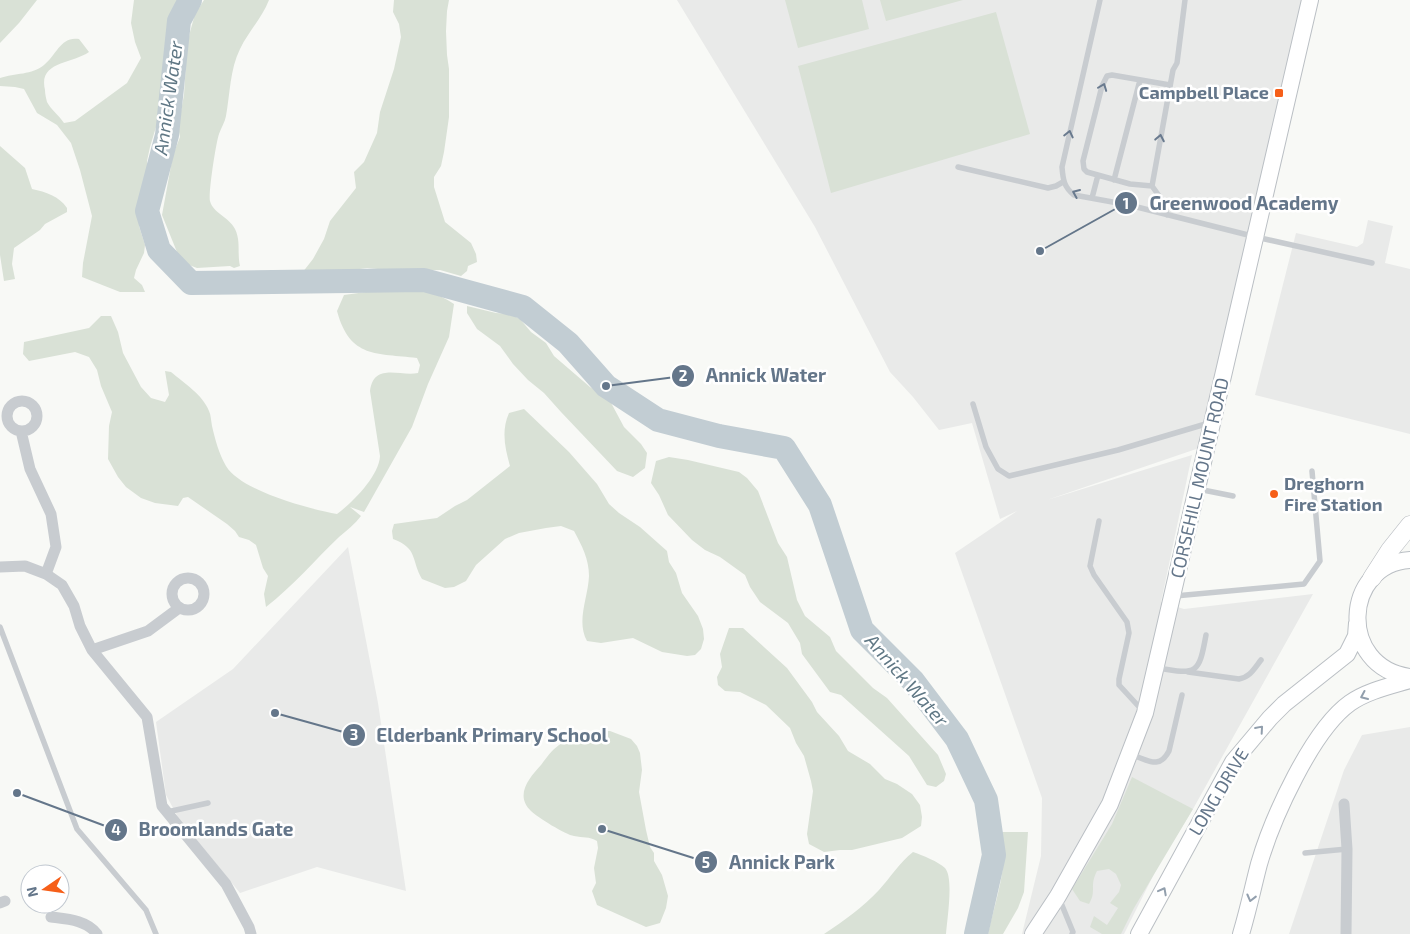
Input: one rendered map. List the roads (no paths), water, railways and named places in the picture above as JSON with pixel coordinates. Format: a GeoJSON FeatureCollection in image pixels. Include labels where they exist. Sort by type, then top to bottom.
{"type":"FeatureCollection","features":[{"type":"Feature","properties":{"kind":"main road","name":"CORSEHILL MOUNT ROAD"},"geometry":{"type":"LineString","coordinates":[[1033,934],[1058,896],[1110,804],[1145,713],[1214,422],[1310,0]]}},
{"type":"Feature","properties":{"kind":"main road"},"geometry":{"type":"LineString","coordinates":[[1372,578],[1390,550],[1410,525]]}},
{"type":"Feature","properties":{"kind":"main road"},"geometry":{"type":"LineString","coordinates":[[1372,578],[1386,567],[1403,560],[1410,560]]}},
{"type":"Feature","properties":{"kind":"main road","name":"LONG DRIVE"},"geometry":{"type":"LineString","coordinates":[[1139,934],[1233,762],[1270,718],[1302,689],[1347,654],[1356,636],[1358,607],[1363,592],[1372,578]]}},
{"type":"Feature","properties":{"kind":"main road"},"geometry":{"type":"LineString","coordinates":[[1357,623],[1363,644],[1376,662],[1388,671],[1410,679]]}},
{"type":"Feature","properties":{"kind":"main road"},"geometry":{"type":"LineString","coordinates":[[1241,934],[1260,862],[1274,824],[1297,774],[1324,731],[1335,716],[1352,702],[1363,696],[1410,679]]}},
{"type":"Feature","properties":{"kind":"street"},"geometry":{"type":"LineString","coordinates":[[21,431],[30,469],[51,514],[56,547],[46,574]]}},
{"type":"Feature","properties":{"kind":"street"},"geometry":{"type":"LineString","coordinates":[[0,567],[25,566],[46,574],[62,585],[74,606],[80,626],[92,650],[147,717],[162,806],[226,884],[251,934]]}},
{"type":"Feature","properties":{"kind":"street"},"geometry":{"type":"LineString","coordinates":[[92,650],[148,631],[179,608]]}},
{"type":"Feature","properties":{"kind":"street"},"geometry":{"type":"LineString","coordinates":[[1344,804],[1347,849],[1346,934]]}},
{"type":"Feature","properties":{"kind":"street"},"geometry":{"type":"LineString","coordinates":[[51,917],[81,922],[97,934]]}},
{"type":"Feature","properties":{"kind":"lane"},"geometry":{"type":"LineString","coordinates":[[1100,0],[1062,167],[1063,182],[1067,189],[1074,194],[1372,263]]}},
{"type":"Feature","properties":{"kind":"lane"},"geometry":{"type":"LineString","coordinates":[[1167,215],[1162,200],[1152,186],[1173,70],[1177,63],[1185,0]]}},
{"type":"Feature","properties":{"kind":"lane"},"geometry":{"type":"LineString","coordinates":[[1152,186],[1130,184],[1087,172],[1082,165],[1082,161],[1104,81],[1108,76],[1112,75],[1170,85]]}},
{"type":"Feature","properties":{"kind":"lane"},"geometry":{"type":"LineString","coordinates":[[1114,180],[1140,80]]}},
{"type":"Feature","properties":{"kind":"lane"},"geometry":{"type":"LineString","coordinates":[[958,167],[1048,188],[1063,182]]}},
{"type":"Feature","properties":{"kind":"lane"},"geometry":{"type":"LineString","coordinates":[[1092,198],[1098,175]]}},
{"type":"Feature","properties":{"kind":"lane"},"geometry":{"type":"LineString","coordinates":[[973,404],[986,447],[998,469],[1009,476],[1118,450],[1214,422]]}},
{"type":"Feature","properties":{"kind":"lane"},"geometry":{"type":"LineString","coordinates":[[1172,597],[1304,584],[1320,561],[1312,471]]}},
{"type":"Feature","properties":{"kind":"lane"},"geometry":{"type":"LineString","coordinates":[[1198,489],[1234,496]]}},
{"type":"Feature","properties":{"kind":"lane"},"geometry":{"type":"LineString","coordinates":[[1099,521],[1090,566],[1094,575],[1128,622],[1129,633],[1119,685],[1145,713]]}},
{"type":"Feature","properties":{"kind":"lane"},"geometry":{"type":"LineString","coordinates":[[0,627],[77,828],[146,910],[156,934]]}},
{"type":"Feature","properties":{"kind":"lane"},"geometry":{"type":"LineString","coordinates":[[1188,672],[1199,664],[1202,658],[1206,635]]}},
{"type":"Feature","properties":{"kind":"lane"},"geometry":{"type":"LineString","coordinates":[[1156,668],[1239,679],[1246,678],[1251,674],[1261,660]]}},
{"type":"Feature","properties":{"kind":"lane"},"geometry":{"type":"LineString","coordinates":[[1130,754],[1157,763],[1165,760],[1169,751],[1182,695]]}},
{"type":"Feature","properties":{"kind":"lane"},"geometry":{"type":"LineString","coordinates":[[167,812],[208,803]]}},
{"type":"Feature","properties":{"kind":"lane"},"geometry":{"type":"LineString","coordinates":[[1305,853],[1347,849]]}},
{"type":"Feature","properties":{"kind":"lane"},"geometry":{"type":"LineString","coordinates":[[1058,896],[1073,932],[1072,934]]}},
{"type":"Feature","properties":{"kind":"waterway","name":"Annick Water"},"geometry":{"type":"LineString","coordinates":[[190,0],[179,21],[167,135],[147,211],[159,250],[191,283],[424,280],[523,307],[568,343],[606,386],[658,420],[719,436],[784,448],[820,505],[862,630],[913,681],[957,739],[986,800],[994,855],[976,934]]}},
{"type":"Feature","properties":{"kind":"place","name":"Campbell Place"},"geometry":{"type":"Point","coordinates":[1279,93]}},
{"type":"Feature","properties":{"kind":"place","name":"Greenwood Academy"},"geometry":{"type":"Point","coordinates":[1040,251]}},
{"type":"Feature","properties":{"kind":"place","name":"Annick Water"},"geometry":{"type":"Point","coordinates":[606,386]}},
{"type":"Feature","properties":{"kind":"place","name":"Dreghorn Fire Station"},"geometry":{"type":"Point","coordinates":[1274,494]}},
{"type":"Feature","properties":{"kind":"place","name":"Elderbank Primary School"},"geometry":{"type":"Point","coordinates":[275,713]}},
{"type":"Feature","properties":{"kind":"place","name":"Broomlands Gate"},"geometry":{"type":"Point","coordinates":[17,793]}},
{"type":"Feature","properties":{"kind":"place","name":"Annick Park"},"geometry":{"type":"Point","coordinates":[602,829]}}]}
